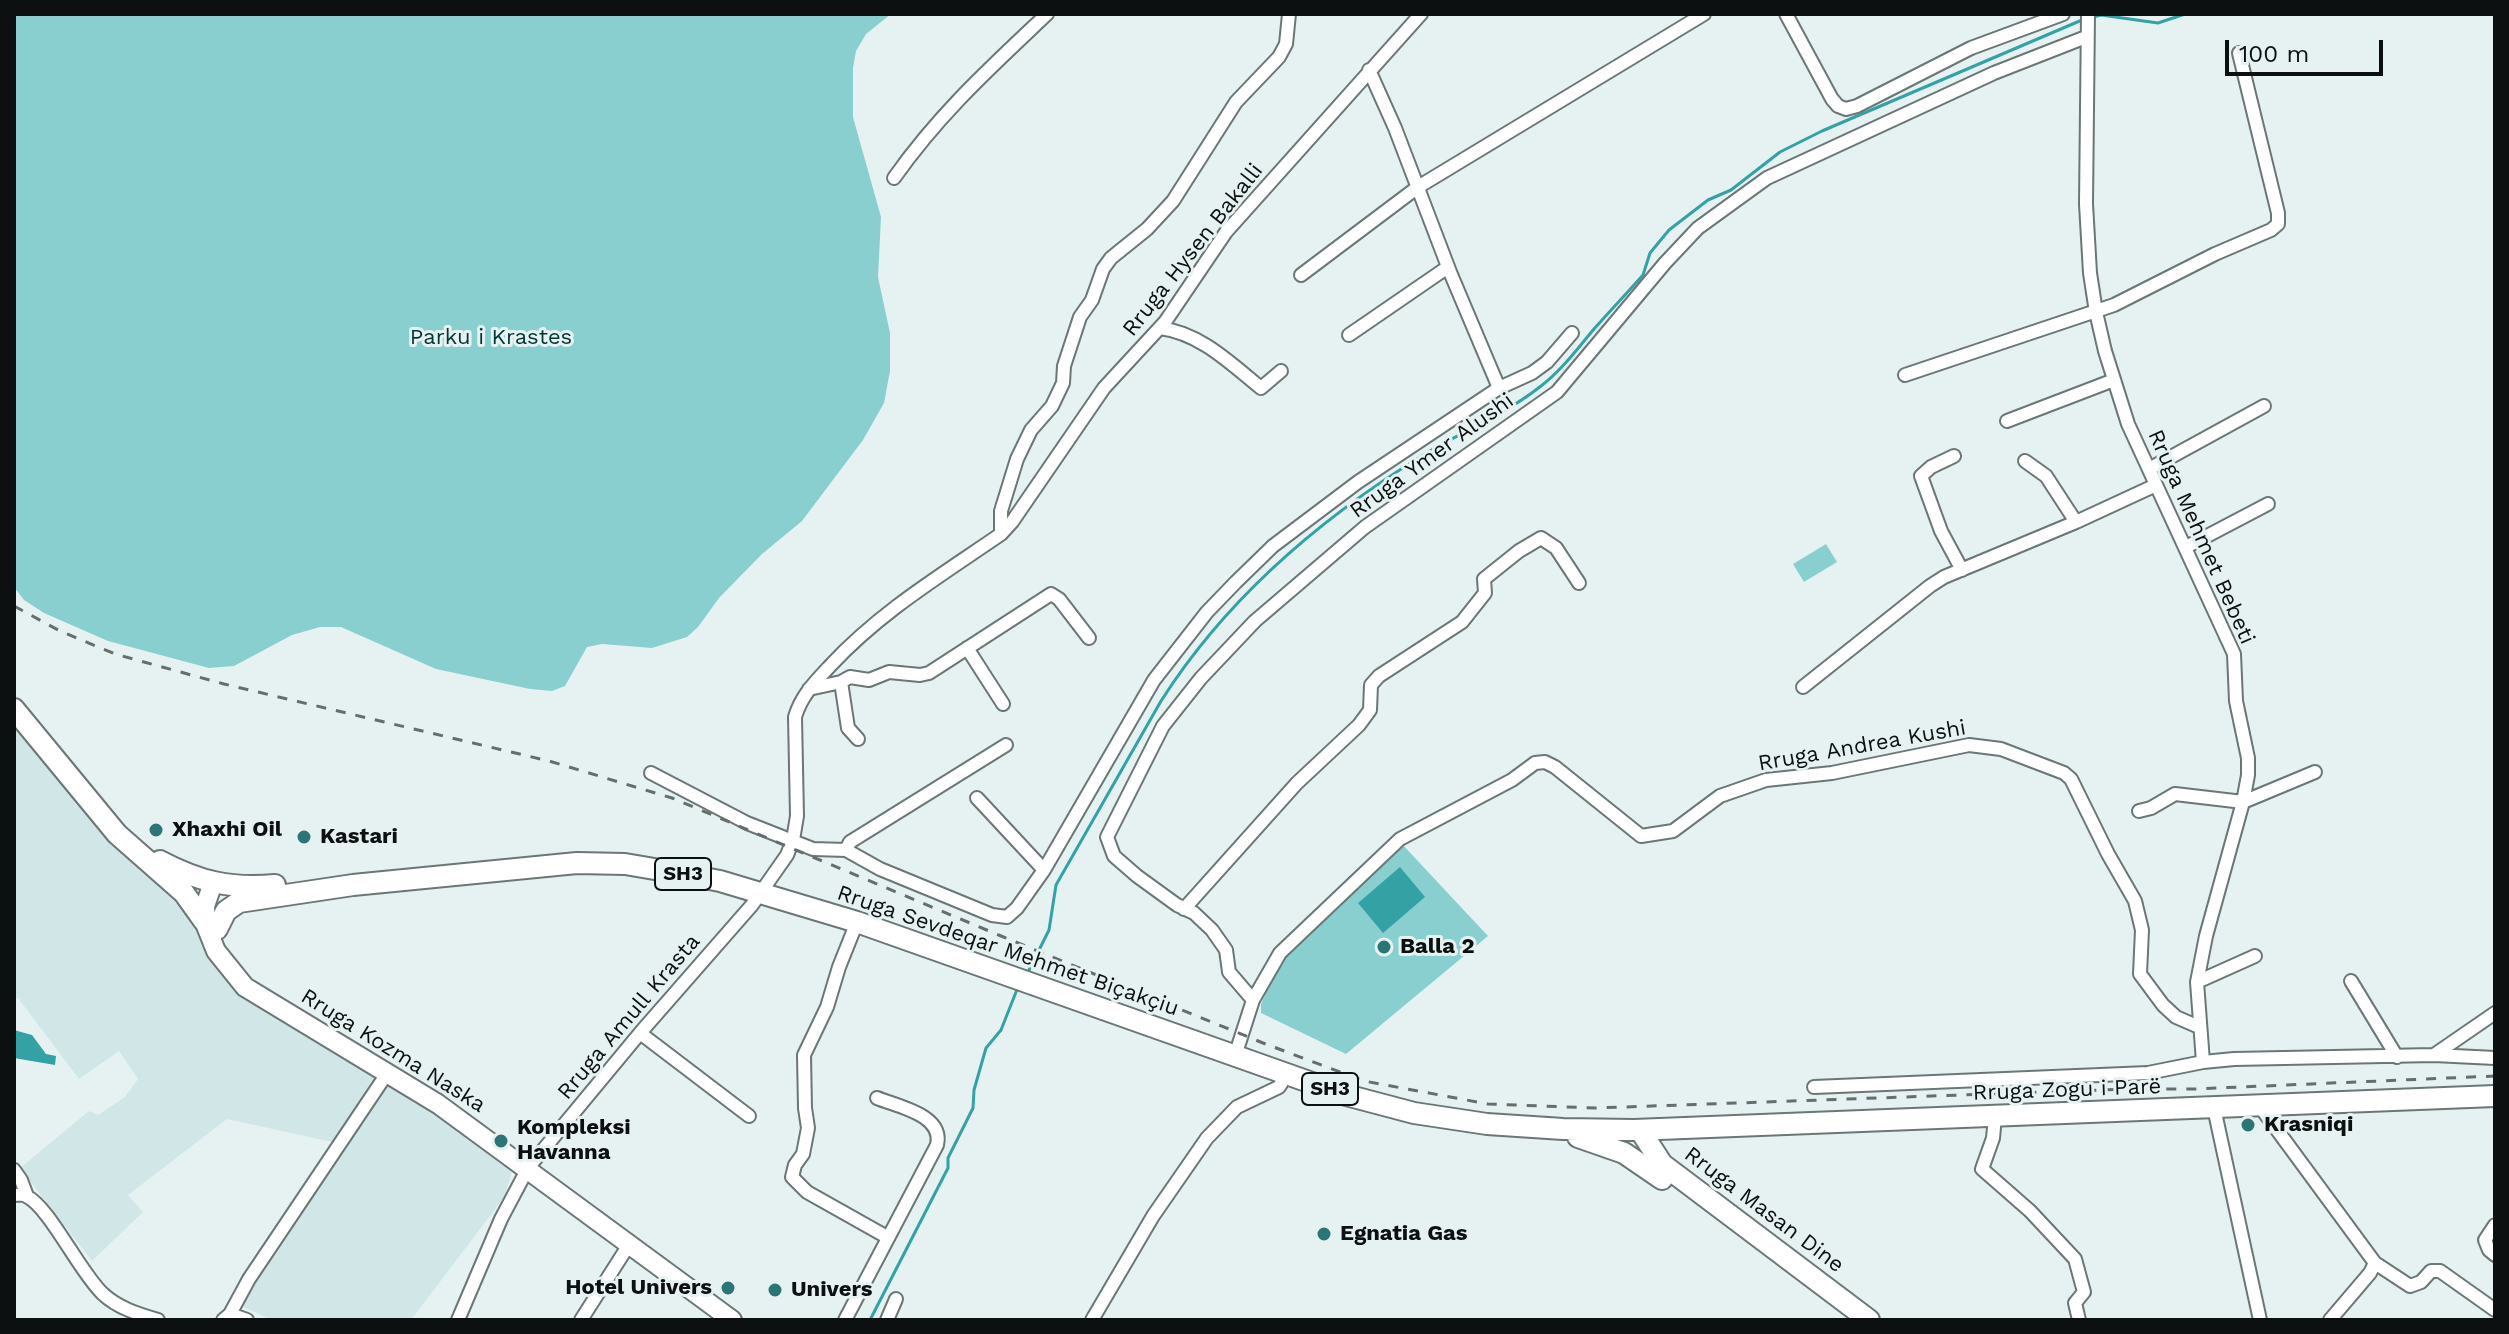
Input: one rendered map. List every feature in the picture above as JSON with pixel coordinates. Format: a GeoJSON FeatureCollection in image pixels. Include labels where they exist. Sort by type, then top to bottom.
{"type":"FeatureCollection","features":[{"type":"Feature","properties":{"kind":"main road","name":"SH3"},"geometry":{"type":"LineString","coordinates":[[14,709],[130,848],[158,871],[250,900],[353,885]]}},
{"type":"Feature","properties":{"kind":"main road","name":"SH3"},"geometry":{"type":"LineString","coordinates":[[98,811],[150,855],[216,890],[313,883],[353,885]]}},
{"type":"Feature","properties":{"kind":"main road","name":"Rruga Sevdeqar Mehmet Biçakçiu"},"geometry":{"type":"LineString","coordinates":[[353,885],[577,863],[625,864],[720,881],[857,922],[1346,1095],[1414,1113],[1496,1125],[1635,1130]]}},
{"type":"Feature","properties":{"kind":"main road"},"geometry":{"type":"LineString","coordinates":[[158,871],[184,893],[211,925]]}},
{"type":"Feature","properties":{"kind":"main road"},"geometry":{"type":"LineString","coordinates":[[211,925],[216,890]]}},
{"type":"Feature","properties":{"kind":"main road"},"geometry":{"type":"LineString","coordinates":[[211,925],[239,902],[250,900]]}},
{"type":"Feature","properties":{"kind":"main road","name":"Rruga Kozma Naska"},"geometry":{"type":"LineString","coordinates":[[211,925],[212,943],[237,980],[264,1000],[438,1104],[732,1320]]}},
{"type":"Feature","properties":{"kind":"main road","name":"Rruga Zogu i Parë"},"geometry":{"type":"LineString","coordinates":[[1635,1130],[2495,1096]]}},
{"type":"Feature","properties":{"kind":"main road"},"geometry":{"type":"LineString","coordinates":[[1563,1129],[1624,1153],[1666,1174],[1668,1149],[1686,1128]]}},
{"type":"Feature","properties":{"kind":"main road","name":"Rruga Masan Dine"},"geometry":{"type":"LineString","coordinates":[[1635,1130],[1666,1174],[1848,1320]]}},
{"type":"Feature","properties":{"kind":"main road","name":"Rruga Masan Dine"},"geometry":{"type":"LineString","coordinates":[[1666,1174],[1869,1320]]}},
{"type":"Feature","properties":{"kind":"street"},"geometry":{"type":"LineString","coordinates":[[894,178],[923,137],[949,108],[1047,14]]}},
{"type":"Feature","properties":{"kind":"street"},"geometry":{"type":"LineString","coordinates":[[1001,534],[1001,511],[1017,459],[1031,430],[1052,406],[1063,383],[1064,366],[1080,317],[1092,300],[1103,269],[1173,201],[1236,102],[1279,57],[1286,44],[1289,14]]}},
{"type":"Feature","properties":{"kind":"street","name":"Rruga Hysen Bakalli"},"geometry":{"type":"LineString","coordinates":[[761,892],[787,855],[793,840],[797,816],[795,717],[808,690],[878,619],[1001,534],[1026,505],[1104,388],[1160,328],[1226,232],[1421,14]]}},
{"type":"Feature","properties":{"kind":"street"},"geometry":{"type":"LineString","coordinates":[[1301,275],[1418,187],[1704,14]]}},
{"type":"Feature","properties":{"kind":"street"},"geometry":{"type":"LineString","coordinates":[[1786,14],[1832,99],[1846,109],[1880,96],[1971,48],[2063,14]]}},
{"type":"Feature","properties":{"kind":"street","name":"Rruga Mehmet Bebeti"},"geometry":{"type":"LineString","coordinates":[[2087,23],[2086,204],[2096,312],[2128,424],[2234,654],[2236,701],[2248,758],[2243,802],[2206,936],[2197,982],[2203,1062]]}},
{"type":"Feature","properties":{"kind":"street","name":"Rruga Ymer Alushi"},"geometry":{"type":"LineString","coordinates":[[1253,1000],[1229,972],[1226,950],[1212,930],[1194,913],[1137,876],[1114,856],[1107,837],[1163,726],[1201,678],[1255,621],[1365,527],[1557,392],[1698,228],[1757,185],[1994,73],[2087,23]]}},
{"type":"Feature","properties":{"kind":"street"},"geometry":{"type":"LineString","coordinates":[[1905,375],[2096,312],[2278,224],[2278,213],[2239,53]]}},
{"type":"Feature","properties":{"kind":"street"},"geometry":{"type":"LineString","coordinates":[[1369,70],[1499,388]]}},
{"type":"Feature","properties":{"kind":"street"},"geometry":{"type":"LineString","coordinates":[[1349,335],[1448,267]]}},
{"type":"Feature","properties":{"kind":"street"},"geometry":{"type":"LineString","coordinates":[[1160,328],[1179,330],[1209,347],[1261,388],[1281,371]]}},
{"type":"Feature","properties":{"kind":"street"},"geometry":{"type":"LineString","coordinates":[[651,773],[747,823],[813,849],[846,850],[880,869],[1002,918],[1012,914],[1044,870],[1154,680],[1207,612],[1273,546],[1327,504],[1499,388],[1532,373],[1547,362],[1572,333]]}},
{"type":"Feature","properties":{"kind":"street"},"geometry":{"type":"LineString","coordinates":[[2007,421],[2114,380]]}},
{"type":"Feature","properties":{"kind":"street"},"geometry":{"type":"LineString","coordinates":[[2149,469],[2264,406]]}},
{"type":"Feature","properties":{"kind":"street"},"geometry":{"type":"LineString","coordinates":[[1954,456],[1931,467],[1921,476],[1941,531],[1962,570]]}},
{"type":"Feature","properties":{"kind":"street"},"geometry":{"type":"LineString","coordinates":[[2025,461],[2046,476],[2076,522]]}},
{"type":"Feature","properties":{"kind":"street"},"geometry":{"type":"LineString","coordinates":[[1803,687],[1930,586],[2156,485]]}},
{"type":"Feature","properties":{"kind":"street"},"geometry":{"type":"LineString","coordinates":[[2186,547],[2268,504]]}},
{"type":"Feature","properties":{"kind":"street"},"geometry":{"type":"LineString","coordinates":[[1184,909],[1297,783],[1359,725],[1370,710],[1371,685],[1379,676],[1462,622],[1485,593],[1484,579],[1541,538],[1556,548],[1579,583]]}},
{"type":"Feature","properties":{"kind":"street"},"geometry":{"type":"LineString","coordinates":[[808,690],[850,677],[869,680],[889,672],[929,673],[1051,594],[1059,599],[1089,638]]}},
{"type":"Feature","properties":{"kind":"street"},"geometry":{"type":"LineString","coordinates":[[967,648],[1003,704]]}},
{"type":"Feature","properties":{"kind":"street"},"geometry":{"type":"LineString","coordinates":[[841,682],[848,728],[858,739]]}},
{"type":"Feature","properties":{"kind":"street"},"geometry":{"type":"LineString","coordinates":[[846,850],[850,842],[1006,745]]}},
{"type":"Feature","properties":{"kind":"street","name":"Rruga Andrea Kushi"},"geometry":{"type":"LineString","coordinates":[[1253,1000],[1280,953],[1400,839],[1512,780],[1535,763],[1545,762],[1555,767],[1641,836],[1648,837],[1673,831],[1720,796],[1766,780],[1832,773],[1969,745],[2001,749],[2064,773],[2071,779],[2135,901],[2142,930],[2140,974],[2169,1011],[2199,1027]]}},
{"type":"Feature","properties":{"kind":"street"},"geometry":{"type":"LineString","coordinates":[[2139,811],[2183,793],[2243,802],[2315,772]]}},
{"type":"Feature","properties":{"kind":"street"},"geometry":{"type":"LineString","coordinates":[[977,798],[1044,870]]}},
{"type":"Feature","properties":{"kind":"street","name":"Rruga Amull Krasta"},"geometry":{"type":"LineString","coordinates":[[458,1320],[501,1219],[528,1168],[761,892]]}},
{"type":"Feature","properties":{"kind":"street"},"geometry":{"type":"LineString","coordinates":[[857,922],[827,1007],[804,1055],[808,1128],[803,1154],[795,1165],[792,1177],[807,1192],[887,1237]]}},
{"type":"Feature","properties":{"kind":"street"},"geometry":{"type":"LineString","coordinates":[[2197,982],[2255,956]]}},
{"type":"Feature","properties":{"kind":"street"},"geometry":{"type":"LineString","coordinates":[[2351,981],[2397,1057]]}},
{"type":"Feature","properties":{"kind":"street"},"geometry":{"type":"LineString","coordinates":[[1235,1056],[1253,1000]]}},
{"type":"Feature","properties":{"kind":"street"},"geometry":{"type":"LineString","coordinates":[[2434,1055],[2495,1013]]}},
{"type":"Feature","properties":{"kind":"street"},"geometry":{"type":"LineString","coordinates":[[640,1033],[749,1116]]}},
{"type":"Feature","properties":{"kind":"street"},"geometry":{"type":"LineString","coordinates":[[1814,1087],[2148,1073],[2203,1062],[2434,1055],[2495,1058]]}},
{"type":"Feature","properties":{"kind":"street"},"geometry":{"type":"LineString","coordinates":[[247,1320],[226,1317],[388,1072]]}},
{"type":"Feature","properties":{"kind":"street"},"geometry":{"type":"LineString","coordinates":[[1092,1320],[1153,1216],[1207,1138],[1237,1107],[1279,1087],[1287,1074]]}},
{"type":"Feature","properties":{"kind":"street"},"geometry":{"type":"LineString","coordinates":[[845,1320],[937,1145],[939,1135],[935,1125],[926,1118],[877,1098]]}},
{"type":"Feature","properties":{"kind":"street"},"geometry":{"type":"LineString","coordinates":[[2258,1104],[2319,1191],[2375,1263],[2410,1286],[2421,1282],[2431,1271],[2440,1271],[2495,1310],[2486,1320]]}},
{"type":"Feature","properties":{"kind":"street"},"geometry":{"type":"LineString","coordinates":[[2214,1108],[2260,1320]]}},
{"type":"Feature","properties":{"kind":"street"},"geometry":{"type":"LineString","coordinates":[[1995,1117],[1993,1138],[1982,1169],[2030,1211],[2075,1259],[2084,1292],[2075,1303],[2079,1320]]}},
{"type":"Feature","properties":{"kind":"street"},"geometry":{"type":"LineString","coordinates":[[14,1170],[21,1180],[20,1195],[61,1236],[90,1281],[127,1315],[158,1320]]}},
{"type":"Feature","properties":{"kind":"street"},"geometry":{"type":"LineString","coordinates":[[2495,1225],[2485,1240],[2495,1255]]}},
{"type":"Feature","properties":{"kind":"street"},"geometry":{"type":"LineString","coordinates":[[581,1320],[630,1243]]}},
{"type":"Feature","properties":{"kind":"street"},"geometry":{"type":"LineString","coordinates":[[2330,1320],[2375,1263]]}},
{"type":"Feature","properties":{"kind":"street"},"geometry":{"type":"LineString","coordinates":[[887,1320],[896,1299]]}},
{"type":"Feature","properties":{"kind":"shaded area"},"geometry":{"type":"Polygon","coordinates":[[[14,721],[188,913],[214,963],[239,992],[369,1069],[376,1078],[332,1142],[227,1119],[128,1195],[143,1212],[92,1261],[20,1168],[89,1111],[98,1115],[125,1097],[138,1079],[119,1051],[79,1079],[18,998],[14,1001],[14,721]]]}},
{"type":"Feature","properties":{"kind":"shaded area"},"geometry":{"type":"Polygon","coordinates":[[[1400,867],[1425,897],[1383,933],[1358,903],[1400,867]]]}},
{"type":"Feature","properties":{"kind":"shaded area"},"geometry":{"type":"Polygon","coordinates":[[[14,1030],[32,1035],[46,1054],[56,1056],[55,1065],[14,1058],[14,1030]]]}},
{"type":"Feature","properties":{"kind":"shaded area"},"geometry":{"type":"Polygon","coordinates":[[[390,1079],[514,1163],[505,1196],[411,1320],[272,1320],[239,1305],[390,1079]]]}},
{"type":"Feature","properties":{"kind":"green space","name":"Parku i Krastes"},"geometry":{"type":"Polygon","coordinates":[[[14,14],[891,14],[866,34],[856,51],[853,68],[853,117],[881,217],[878,277],[890,333],[890,371],[884,403],[863,440],[802,521],[762,554],[719,598],[687,637],[652,648],[602,644],[587,647],[565,686],[552,691],[436,669],[341,627],[320,627],[292,635],[234,666],[209,668],[108,641],[44,613],[24,600],[14,587],[14,14]]]}},
{"type":"Feature","properties":{"kind":"green space"},"geometry":{"type":"Polygon","coordinates":[[[1826,544],[1837,562],[1804,582],[1793,564],[1826,544]]]}},
{"type":"Feature","properties":{"kind":"green space","name":"Balla 2"},"geometry":{"type":"Polygon","coordinates":[[[1401,843],[1488,936],[1346,1054],[1261,1013],[1261,1004],[1282,957],[1401,843]]]}},
{"type":"Feature","properties":{"kind":"waterway"},"geometry":{"type":"LineString","coordinates":[[2093,17],[2101,15],[2158,23],[2185,14]]}},
{"type":"Feature","properties":{"kind":"waterway"},"geometry":{"type":"LineString","coordinates":[[1027,974],[1049,930],[1056,885],[1161,701],[1215,628],[1279,563],[1313,533],[1387,479],[1528,396],[1549,380],[1643,275],[1650,253],[1669,230],[1708,200],[1731,190],[1780,152],[1822,131],[2082,20]]}},
{"type":"Feature","properties":{"kind":"waterway"},"geometry":{"type":"LineString","coordinates":[[870,1320],[948,1168],[948,1158],[973,1108],[974,1090],[986,1048],[1001,1030],[1018,987]]}},
{"type":"Feature","properties":{"kind":"railway"},"geometry":{"type":"LineString","coordinates":[[14,606],[60,631],[115,654],[224,684],[549,761],[672,798],[1001,936],[1364,1081],[1488,1104],[1596,1108],[2495,1076]]}},
{"type":"Feature","properties":{"kind":"place","name":"Xhaxhi Oil"},"geometry":{"type":"Point","coordinates":[156,830]}},
{"type":"Feature","properties":{"kind":"place","name":"Kastari"},"geometry":{"type":"Point","coordinates":[304,837]}},
{"type":"Feature","properties":{"kind":"place","name":"Balla 2"},"geometry":{"type":"Point","coordinates":[1384,947]}},
{"type":"Feature","properties":{"kind":"place","name":"Krasniqi"},"geometry":{"type":"Point","coordinates":[2248,1125]}},
{"type":"Feature","properties":{"kind":"place","name":"Kompleksi Havanna"},"geometry":{"type":"Point","coordinates":[501,1141]}},
{"type":"Feature","properties":{"kind":"place","name":"Egnatia Gas"},"geometry":{"type":"Point","coordinates":[1324,1234]}},
{"type":"Feature","properties":{"kind":"place","name":"Hotel Univers"},"geometry":{"type":"Point","coordinates":[728,1288]}},
{"type":"Feature","properties":{"kind":"place","name":"Univers"},"geometry":{"type":"Point","coordinates":[775,1290]}}]}
